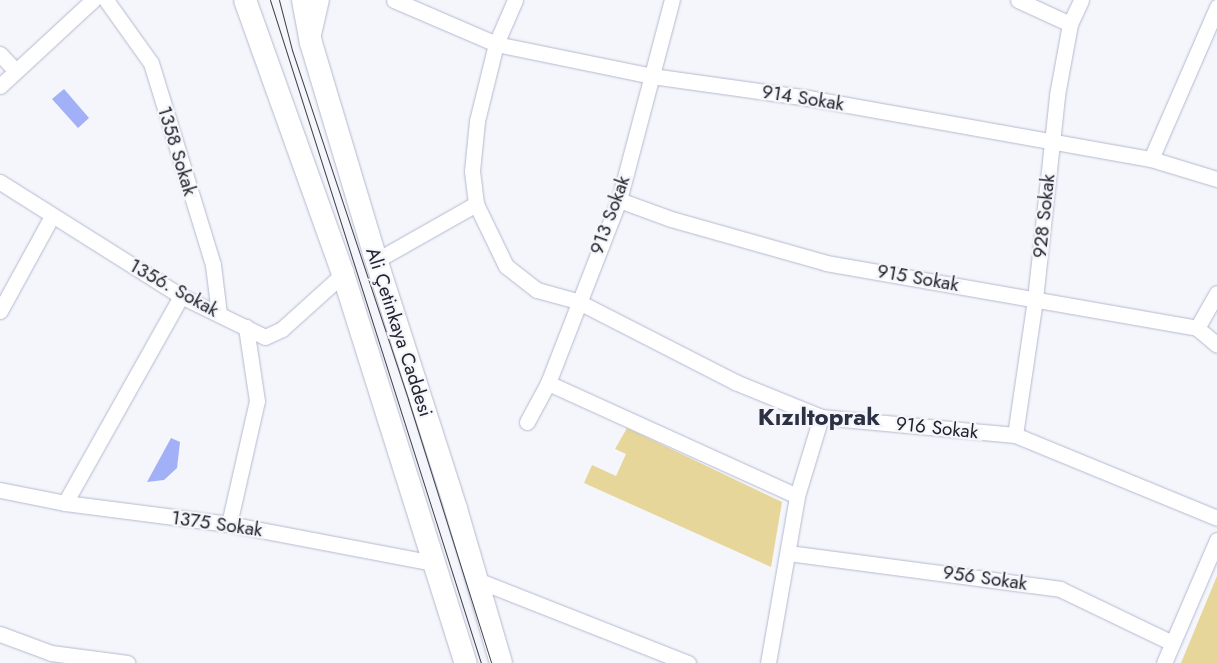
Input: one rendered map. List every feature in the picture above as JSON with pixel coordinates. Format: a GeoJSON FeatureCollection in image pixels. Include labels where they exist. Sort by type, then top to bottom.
{"type":"FeatureCollection","features":[{"type":"Feature","properties":{"kind":"main road"},"geometry":{"type":"LineString","coordinates":[[246,0],[343,274],[466,663]]}},
{"type":"Feature","properties":{"kind":"main road","name":"Ali Çetinkaya Caddesi"},"geometry":{"type":"LineString","coordinates":[[303,0],[311,43],[501,663]]}},
{"type":"Feature","properties":{"kind":"street"},"geometry":{"type":"LineString","coordinates":[[0,86],[93,0]]}},
{"type":"Feature","properties":{"kind":"street","name":"1358 Sokak"},"geometry":{"type":"LineString","coordinates":[[106,0],[151,63],[212,265],[219,314]]}},
{"type":"Feature","properties":{"kind":"street"},"geometry":{"type":"LineString","coordinates":[[311,43],[321,0]]}},
{"type":"Feature","properties":{"kind":"street","name":"914 Sokak"},"geometry":{"type":"LineString","coordinates":[[394,0],[496,44],[652,76],[808,98],[1151,159],[1217,179]]}},
{"type":"Feature","properties":{"kind":"street","name":"916 Sokak"},"geometry":{"type":"LineString","coordinates":[[515,0],[496,44],[477,121],[472,171],[476,204],[506,266],[538,290],[577,302],[736,382],[821,417],[1015,435],[1217,518]]}},
{"type":"Feature","properties":{"kind":"street","name":"913 Sokak"},"geometry":{"type":"LineString","coordinates":[[527,422],[548,383],[577,302],[618,200],[672,0]]}},
{"type":"Feature","properties":{"kind":"street"},"geometry":{"type":"LineString","coordinates":[[1018,0],[1070,24]]}},
{"type":"Feature","properties":{"kind":"street","name":"928 Sokak"},"geometry":{"type":"LineString","coordinates":[[1015,435],[1035,299],[1057,95],[1070,24],[1081,0]]}},
{"type":"Feature","properties":{"kind":"street"},"geometry":{"type":"LineString","coordinates":[[1151,159],[1217,7]]}},
{"type":"Feature","properties":{"kind":"street"},"geometry":{"type":"LineString","coordinates":[[0,54],[16,71]]}},
{"type":"Feature","properties":{"kind":"street","name":"1356. Sokak"},"geometry":{"type":"LineString","coordinates":[[0,182],[181,296],[265,336],[282,329],[343,274]]}},
{"type":"Feature","properties":{"kind":"street","name":"915 Sokak"},"geometry":{"type":"LineString","coordinates":[[618,200],[671,218],[826,262],[1197,328]]}},
{"type":"Feature","properties":{"kind":"street"},"geometry":{"type":"LineString","coordinates":[[374,253],[384,256],[476,204]]}},
{"type":"Feature","properties":{"kind":"street"},"geometry":{"type":"LineString","coordinates":[[0,311],[52,216]]}},
{"type":"Feature","properties":{"kind":"street"},"geometry":{"type":"LineString","coordinates":[[1217,293],[1197,328],[1217,345]]}},
{"type":"Feature","properties":{"kind":"street"},"geometry":{"type":"LineString","coordinates":[[65,504],[181,296]]}},
{"type":"Feature","properties":{"kind":"street"},"geometry":{"type":"LineString","coordinates":[[229,524],[257,401],[246,327]]}},
{"type":"Feature","properties":{"kind":"street"},"geometry":{"type":"LineString","coordinates":[[548,383],[797,496]]}},
{"type":"Feature","properties":{"kind":"street"},"geometry":{"type":"LineString","coordinates":[[768,663],[797,496],[821,417]]}},
{"type":"Feature","properties":{"kind":"street","name":"1375 Sokak"},"geometry":{"type":"LineString","coordinates":[[0,490],[65,504],[229,524],[433,562]]}},
{"type":"Feature","properties":{"kind":"street"},"geometry":{"type":"LineString","coordinates":[[1164,663],[1217,540]]}},
{"type":"Feature","properties":{"kind":"street","name":"956 Sokak"},"geometry":{"type":"LineString","coordinates":[[788,553],[1060,589],[1172,643]]}},
{"type":"Feature","properties":{"kind":"street"},"geometry":{"type":"LineString","coordinates":[[477,580],[688,663]]}},
{"type":"Feature","properties":{"kind":"street"},"geometry":{"type":"LineString","coordinates":[[0,634],[72,659],[127,663]]}},
{"type":"Feature","properties":{"kind":"shaded area"},"geometry":{"type":"Polygon","coordinates":[[[627,428],[782,502],[771,567],[584,483],[592,465],[616,476],[626,454],[615,449],[627,428]]]}},
{"type":"Feature","properties":{"kind":"shaded area"},"geometry":{"type":"Polygon","coordinates":[[[1217,576],[1217,663],[1181,663],[1217,576]]]}},
{"type":"Feature","properties":{"kind":"water"},"geometry":{"type":"Polygon","coordinates":[[[64,89],[89,118],[78,128],[52,99],[64,89]]]}},
{"type":"Feature","properties":{"kind":"water"},"geometry":{"type":"Polygon","coordinates":[[[171,438],[180,442],[177,468],[164,480],[147,482],[171,438]]]}},
{"type":"Feature","properties":{"kind":"tram line"},"geometry":{"type":"LineString","coordinates":[[270,0],[481,663]]}},
{"type":"Feature","properties":{"kind":"tram line"},"geometry":{"type":"LineString","coordinates":[[279,0],[292,50],[408,399],[491,663]]}},
{"type":"Feature","properties":{"kind":"district","name":"Kızıltoprak"},"geometry":{"type":"Point","coordinates":[819,417]}}]}
